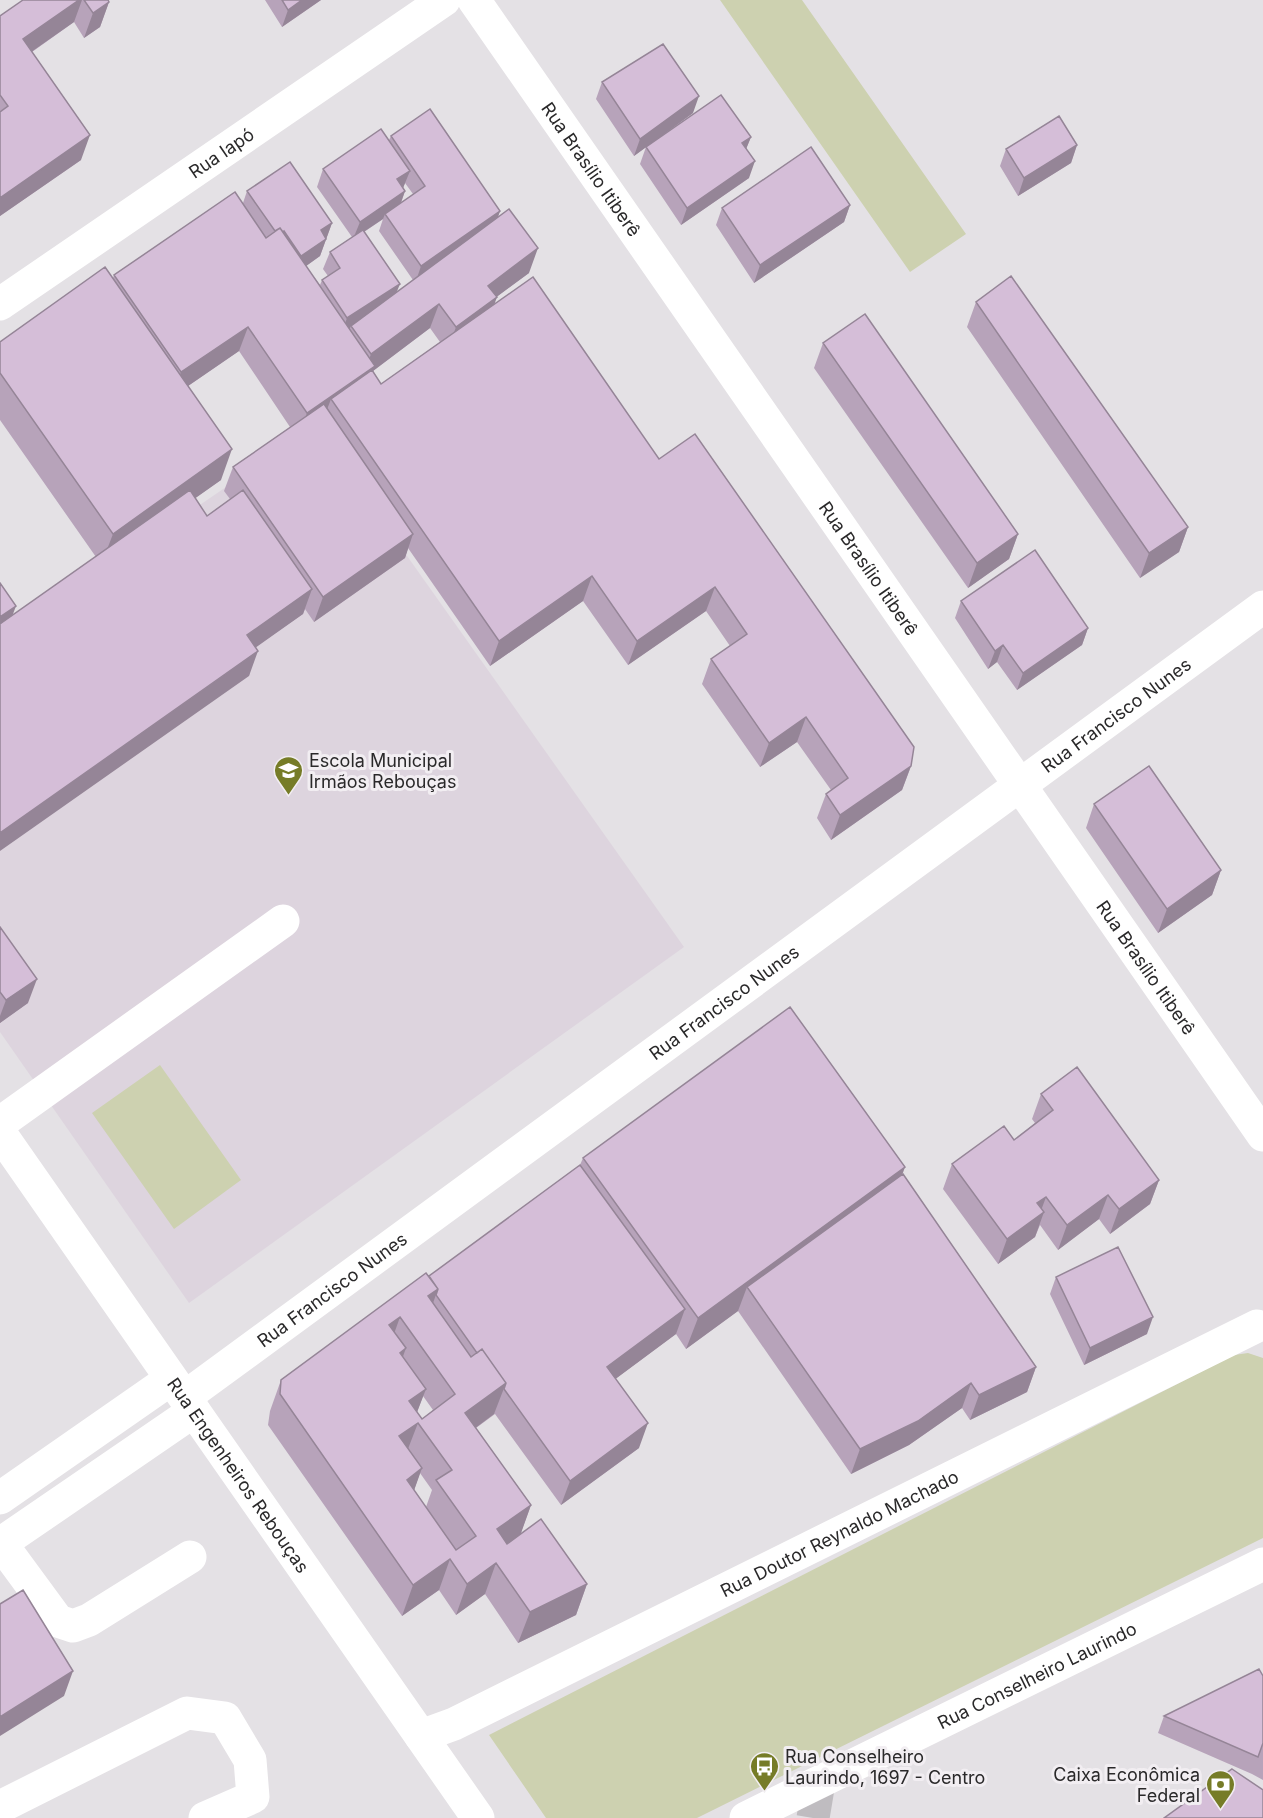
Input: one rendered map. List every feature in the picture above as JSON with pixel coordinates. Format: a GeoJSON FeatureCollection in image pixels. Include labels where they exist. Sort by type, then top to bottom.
{"type":"FeatureCollection","features":[{"type":"Feature","properties":{"kind":"main road","name":"Rua Iapó"},"geometry":{"type":"LineString","coordinates":[[0,304],[444,0]]}},
{"type":"Feature","properties":{"kind":"main road","name":"Rua Brasílio Itiberê"},"geometry":{"type":"LineString","coordinates":[[474,0],[1263,1135]]}},
{"type":"Feature","properties":{"kind":"main road","name":"Rua Francisco Nunes"},"geometry":{"type":"LineString","coordinates":[[184,1396],[1263,607]]}},
{"type":"Feature","properties":{"kind":"main road"},"geometry":{"type":"LineString","coordinates":[[0,1123],[283,921]]}},
{"type":"Feature","properties":{"kind":"main road","name":"Rua Engenheiros Rebouças"},"geometry":{"type":"LineString","coordinates":[[0,1133],[478,1818]]}},
{"type":"Feature","properties":{"kind":"main road","name":"Rua Doutor Reynaldo Machado"},"geometry":{"type":"LineString","coordinates":[[422,1737],[454,1724],[1257,1326]]}},
{"type":"Feature","properties":{"kind":"main road"},"geometry":{"type":"LineString","coordinates":[[0,1498],[184,1396]]}},
{"type":"Feature","properties":{"kind":"main road"},"geometry":{"type":"LineString","coordinates":[[184,1396],[0,1543],[58,1621],[73,1626],[89,1620],[190,1557]]}},
{"type":"Feature","properties":{"kind":"main road","name":"Rua Conselheiro Laurindo"},"geometry":{"type":"LineString","coordinates":[[746,1818],[1263,1564]]}},
{"type":"Feature","properties":{"kind":"main road"},"geometry":{"type":"LineString","coordinates":[[0,1807],[187,1713],[225,1718],[250,1760],[253,1797],[205,1818]]}},
{"type":"Feature","properties":{"kind":"shaded area","name":"Escola Municipal Irmãos Rebouças"},"geometry":{"type":"Polygon","coordinates":[[[315,426],[684,947],[189,1303],[0,1032],[0,642],[315,426]]]}},
{"type":"Feature","properties":{"kind":"green space"},"geometry":{"type":"Polygon","coordinates":[[[720,0],[802,0],[966,234],[910,272],[720,0]]]}},
{"type":"Feature","properties":{"kind":"green space"},"geometry":{"type":"Polygon","coordinates":[[[160,1065],[241,1180],[174,1229],[92,1113],[160,1065]]]}},
{"type":"Feature","properties":{"kind":"green space"},"geometry":{"type":"Polygon","coordinates":[[[1248,1353],[1263,1358],[1263,1538],[697,1818],[546,1818],[489,1735],[1234,1355],[1248,1353]]]}},
{"type":"Feature","properties":{"kind":"building"},"geometry":{"type":"Polygon","coordinates":[[[23,0],[79,0],[23,39],[90,135],[0,198],[0,112],[8,106],[0,95],[0,16],[23,0]]]}},
{"type":"Feature","properties":{"kind":"building"},"geometry":{"type":"Polygon","coordinates":[[[84,0],[108,0],[109,2],[93,13],[84,0]]]}},
{"type":"Feature","properties":{"kind":"building"},"geometry":{"type":"Polygon","coordinates":[[[282,0],[302,0],[288,10],[282,0]]]}},
{"type":"Feature","properties":{"kind":"building"},"geometry":{"type":"Polygon","coordinates":[[[663,44],[699,96],[640,139],[602,82],[663,44]]]}},
{"type":"Feature","properties":{"kind":"building"},"geometry":{"type":"Polygon","coordinates":[[[721,95],[751,137],[742,143],[755,161],[687,208],[646,147],[721,95]]]}},
{"type":"Feature","properties":{"kind":"building"},"geometry":{"type":"Polygon","coordinates":[[[430,109],[500,211],[421,266],[385,214],[425,186],[391,136],[430,109]]]}},
{"type":"Feature","properties":{"kind":"building"},"geometry":{"type":"Polygon","coordinates":[[[1059,116],[1077,145],[1024,178],[1006,149],[1059,116]]]}},
{"type":"Feature","properties":{"kind":"building"},"geometry":{"type":"Polygon","coordinates":[[[381,129],[410,171],[397,179],[405,191],[360,222],[323,169],[381,129]]]}},
{"type":"Feature","properties":{"kind":"building"},"geometry":{"type":"Polygon","coordinates":[[[811,147],[850,205],[760,265],[722,208],[811,147]]]}},
{"type":"Feature","properties":{"kind":"building"},"geometry":{"type":"Polygon","coordinates":[[[290,162],[332,223],[321,230],[326,239],[301,256],[284,231],[280,228],[275,231],[247,191],[290,162]]]}},
{"type":"Feature","properties":{"kind":"building"},"geometry":{"type":"Polygon","coordinates":[[[235,192],[266,238],[280,228],[375,366],[307,413],[248,327],[181,372],[114,275],[235,192]]]}},
{"type":"Feature","properties":{"kind":"building"},"geometry":{"type":"Polygon","coordinates":[[[509,209],[538,248],[488,286],[497,297],[456,327],[439,304],[371,354],[351,326],[509,209]]]}},
{"type":"Feature","properties":{"kind":"building"},"geometry":{"type":"Polygon","coordinates":[[[363,230],[400,284],[347,318],[322,280],[340,268],[330,252],[363,230]]]}},
{"type":"Feature","properties":{"kind":"building"},"geometry":{"type":"Polygon","coordinates":[[[105,267],[232,449],[113,534],[0,373],[0,342],[105,267]]]}},
{"type":"Feature","properties":{"kind":"building"},"geometry":{"type":"Polygon","coordinates":[[[1011,276],[1188,527],[1149,553],[976,302],[1011,276]]]}},
{"type":"Feature","properties":{"kind":"building"},"geometry":{"type":"Polygon","coordinates":[[[533,277],[659,459],[695,434],[914,747],[911,766],[840,815],[826,794],[848,778],[806,717],[769,743],[711,659],[747,634],[715,587],[637,641],[592,576],[499,641],[331,399],[372,370],[381,384],[533,277]]]}},
{"type":"Feature","properties":{"kind":"building"},"geometry":{"type":"Polygon","coordinates":[[[865,314],[1018,534],[977,563],[823,343],[865,314]]]}},
{"type":"Feature","properties":{"kind":"building"},"geometry":{"type":"Polygon","coordinates":[[[324,404],[413,534],[323,597],[233,467],[324,404]]]}},
{"type":"Feature","properties":{"kind":"building"},"geometry":{"type":"Polygon","coordinates":[[[190,490],[207,516],[243,490],[312,589],[247,635],[258,651],[0,833],[0,624],[190,490]]]}},
{"type":"Feature","properties":{"kind":"building"},"geometry":{"type":"Polygon","coordinates":[[[1035,550],[1088,628],[1023,673],[1003,645],[995,651],[961,601],[1035,550]]]}},
{"type":"Feature","properties":{"kind":"building"},"geometry":{"type":"Polygon","coordinates":[[[0,583],[16,606],[0,617],[0,583]]]}},
{"type":"Feature","properties":{"kind":"building"},"geometry":{"type":"Polygon","coordinates":[[[1149,766],[1221,870],[1167,909],[1094,804],[1149,766]]]}},
{"type":"Feature","properties":{"kind":"building"},"geometry":{"type":"Polygon","coordinates":[[[0,927],[37,979],[6,1000],[0,992],[0,927]]]}},
{"type":"Feature","properties":{"kind":"building"},"geometry":{"type":"Polygon","coordinates":[[[790,1007],[905,1167],[698,1318],[583,1158],[790,1007]]]}},
{"type":"Feature","properties":{"kind":"building"},"geometry":{"type":"Polygon","coordinates":[[[1077,1067],[1159,1180],[1119,1209],[1108,1195],[1067,1225],[1046,1197],[1037,1203],[1044,1212],[1007,1239],[952,1164],[1004,1126],[1014,1140],[1053,1110],[1041,1094],[1077,1067]]]}},
{"type":"Feature","properties":{"kind":"building"},"geometry":{"type":"Polygon","coordinates":[[[580,1165],[685,1309],[607,1367],[648,1423],[570,1481],[504,1389],[506,1383],[482,1349],[477,1353],[436,1295],[438,1289],[429,1276],[580,1165]]]}},
{"type":"Feature","properties":{"kind":"building"},"geometry":{"type":"Polygon","coordinates":[[[903,1174],[1036,1367],[979,1395],[971,1383],[918,1421],[860,1449],[747,1287],[903,1174]]]}},
{"type":"Feature","properties":{"kind":"building"},"geometry":{"type":"Polygon","coordinates":[[[1118,1247],[1153,1317],[1090,1348],[1056,1277],[1118,1247]]]}},
{"type":"Feature","properties":{"kind":"building"},"geometry":{"type":"Polygon","coordinates":[[[426,1273],[438,1289],[428,1296],[471,1357],[482,1349],[506,1383],[465,1413],[531,1505],[497,1529],[507,1544],[541,1519],[587,1584],[530,1612],[496,1563],[467,1584],[450,1559],[413,1585],[280,1394],[281,1380],[426,1273]],[[400,1317],[389,1325],[406,1348],[400,1353],[426,1389],[409,1401],[422,1419],[455,1394],[400,1317]],[[418,1423],[399,1436],[422,1468],[407,1480],[456,1550],[476,1536],[436,1480],[452,1470],[418,1423]]]}},
{"type":"Feature","properties":{"kind":"building"},"geometry":{"type":"Polygon","coordinates":[[[23,1590],[73,1671],[0,1717],[0,1604],[23,1590]]]}},
{"type":"Feature","properties":{"kind":"building"},"geometry":{"type":"Polygon","coordinates":[[[1259,1669],[1263,1676],[1263,1743],[1258,1757],[1164,1716],[1259,1669]]]}},
{"type":"Feature","properties":{"kind":"building"},"geometry":{"type":"Polygon","coordinates":[[[1232,1769],[1263,1790],[1263,1818],[1164,1818],[1232,1769]]]}},
{"type":"Feature","properties":{"kind":"tunnel"},"geometry":{"type":"LineString","coordinates":[[813,1818],[819,1782]]}},
{"type":"Feature","properties":{"kind":"place","name":"Escola Municipal Irmãos Rebouças"},"geometry":{"type":"Point","coordinates":[288,796]}},
{"type":"Feature","properties":{"kind":"place","name":"Rua Conselheiro Laurindo, 1697 - Centro"},"geometry":{"type":"Point","coordinates":[764,1792]}},
{"type":"Feature","properties":{"kind":"place","name":"Caixa Econômica Federal"},"geometry":{"type":"Point","coordinates":[1221,1810]}}]}
